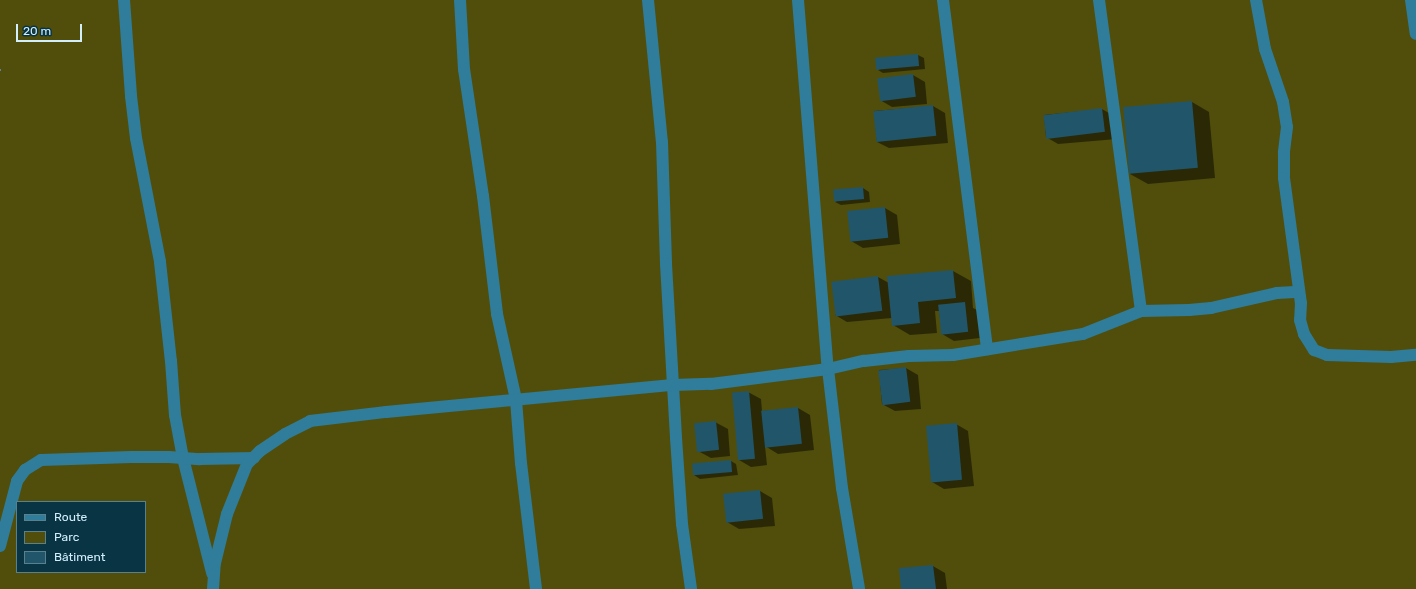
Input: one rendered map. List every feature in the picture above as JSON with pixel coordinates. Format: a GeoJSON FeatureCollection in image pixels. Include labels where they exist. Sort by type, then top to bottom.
{"type":"FeatureCollection","features":[{"type":"Feature","properties":{"kind":"street"},"geometry":{"type":"LineString","coordinates":[[124,0],[131,96],[136,138],[160,262],[171,361],[175,415],[183,458],[213,584]]}},
{"type":"Feature","properties":{"kind":"street"},"geometry":{"type":"LineString","coordinates":[[460,0],[464,69],[483,196],[493,287],[502,343],[516,400],[525,500],[536,589]]}},
{"type":"Feature","properties":{"kind":"street"},"geometry":{"type":"LineString","coordinates":[[648,0],[662,142],[666,264],[682,524],[691,589]]}},
{"type":"Feature","properties":{"kind":"street"},"geometry":{"type":"LineString","coordinates":[[798,0],[828,369],[842,488],[859,589]]}},
{"type":"Feature","properties":{"kind":"street"},"geometry":{"type":"LineString","coordinates":[[943,0],[987,349]]}},
{"type":"Feature","properties":{"kind":"street"},"geometry":{"type":"LineString","coordinates":[[1099,0],[1141,311]]}},
{"type":"Feature","properties":{"kind":"street"},"geometry":{"type":"LineString","coordinates":[[1256,0],[1265,49],[1284,102],[1287,127],[1284,153],[1284,178],[1301,303],[1300,320],[1304,334],[1314,350],[1327,355],[1416,355]]}},
{"type":"Feature","properties":{"kind":"street"},"geometry":{"type":"LineString","coordinates":[[1411,0],[1416,34]]}},
{"type":"Feature","properties":{"kind":"street"},"geometry":{"type":"LineString","coordinates":[[213,584],[215,563],[227,514],[247,464],[260,451],[285,434],[310,421],[386,412],[674,385],[726,383],[828,369],[864,361],[909,356],[953,354],[1083,334],[1141,311],[1196,310],[1228,305],[1277,293],[1299,292]]}},
{"type":"Feature","properties":{"kind":"street"},"geometry":{"type":"LineString","coordinates":[[0,546],[17,481],[25,470],[41,460],[131,457],[254,458]]}},
{"type":"Feature","properties":{"kind":"green space"},"geometry":{"type":"Polygon","coordinates":[[[0,0],[1416,0],[1416,589],[0,589],[0,0]]]}},
{"type":"Feature","properties":{"kind":"building"},"geometry":{"type":"Polygon","coordinates":[[[918,54],[919,66],[876,70],[875,58],[918,54]]]}},
{"type":"Feature","properties":{"kind":"building"},"geometry":{"type":"Polygon","coordinates":[[[913,74],[916,97],[880,101],[877,78],[913,74]]]}},
{"type":"Feature","properties":{"kind":"building"},"geometry":{"type":"Polygon","coordinates":[[[1192,101],[1198,168],[1129,174],[1123,107],[1192,101]]]}},
{"type":"Feature","properties":{"kind":"building"},"geometry":{"type":"Polygon","coordinates":[[[933,105],[936,136],[877,142],[873,111],[933,105]]]}},
{"type":"Feature","properties":{"kind":"building"},"geometry":{"type":"Polygon","coordinates":[[[1102,108],[1105,132],[1046,139],[1043,115],[1102,108]]]}},
{"type":"Feature","properties":{"kind":"building"},"geometry":{"type":"Polygon","coordinates":[[[863,187],[864,199],[834,202],[833,190],[863,187]]]}},
{"type":"Feature","properties":{"kind":"building"},"geometry":{"type":"Polygon","coordinates":[[[885,207],[888,238],[850,242],[847,211],[885,207]]]}},
{"type":"Feature","properties":{"kind":"building"},"geometry":{"type":"Polygon","coordinates":[[[953,270],[956,298],[918,302],[920,323],[892,326],[887,276],[953,270]]]}},
{"type":"Feature","properties":{"kind":"building"},"geometry":{"type":"Polygon","coordinates":[[[878,276],[882,311],[836,316],[831,282],[878,276]]]}},
{"type":"Feature","properties":{"kind":"building"},"geometry":{"type":"Polygon","coordinates":[[[965,302],[968,332],[941,335],[938,305],[965,302]]]}},
{"type":"Feature","properties":{"kind":"building"},"geometry":{"type":"Polygon","coordinates":[[[906,367],[910,402],[882,405],[878,370],[906,367]]]}},
{"type":"Feature","properties":{"kind":"building"},"geometry":{"type":"Polygon","coordinates":[[[749,391],[755,459],[738,460],[732,392],[749,391]]]}},
{"type":"Feature","properties":{"kind":"building"},"geometry":{"type":"Polygon","coordinates":[[[798,407],[802,444],[765,448],[761,411],[798,407]]]}},
{"type":"Feature","properties":{"kind":"building"},"geometry":{"type":"Polygon","coordinates":[[[716,421],[719,450],[697,452],[694,423],[716,421]]]}},
{"type":"Feature","properties":{"kind":"building"},"geometry":{"type":"Polygon","coordinates":[[[957,423],[962,480],[931,482],[926,426],[957,423]]]}},
{"type":"Feature","properties":{"kind":"building"},"geometry":{"type":"Polygon","coordinates":[[[731,460],[732,472],[693,475],[692,463],[731,460]]]}},
{"type":"Feature","properties":{"kind":"building"},"geometry":{"type":"Polygon","coordinates":[[[760,490],[763,519],[726,523],[723,494],[760,490]]]}},
{"type":"Feature","properties":{"kind":"building"},"geometry":{"type":"Polygon","coordinates":[[[933,565],[936,589],[901,589],[899,568],[933,565]]]}}]}
